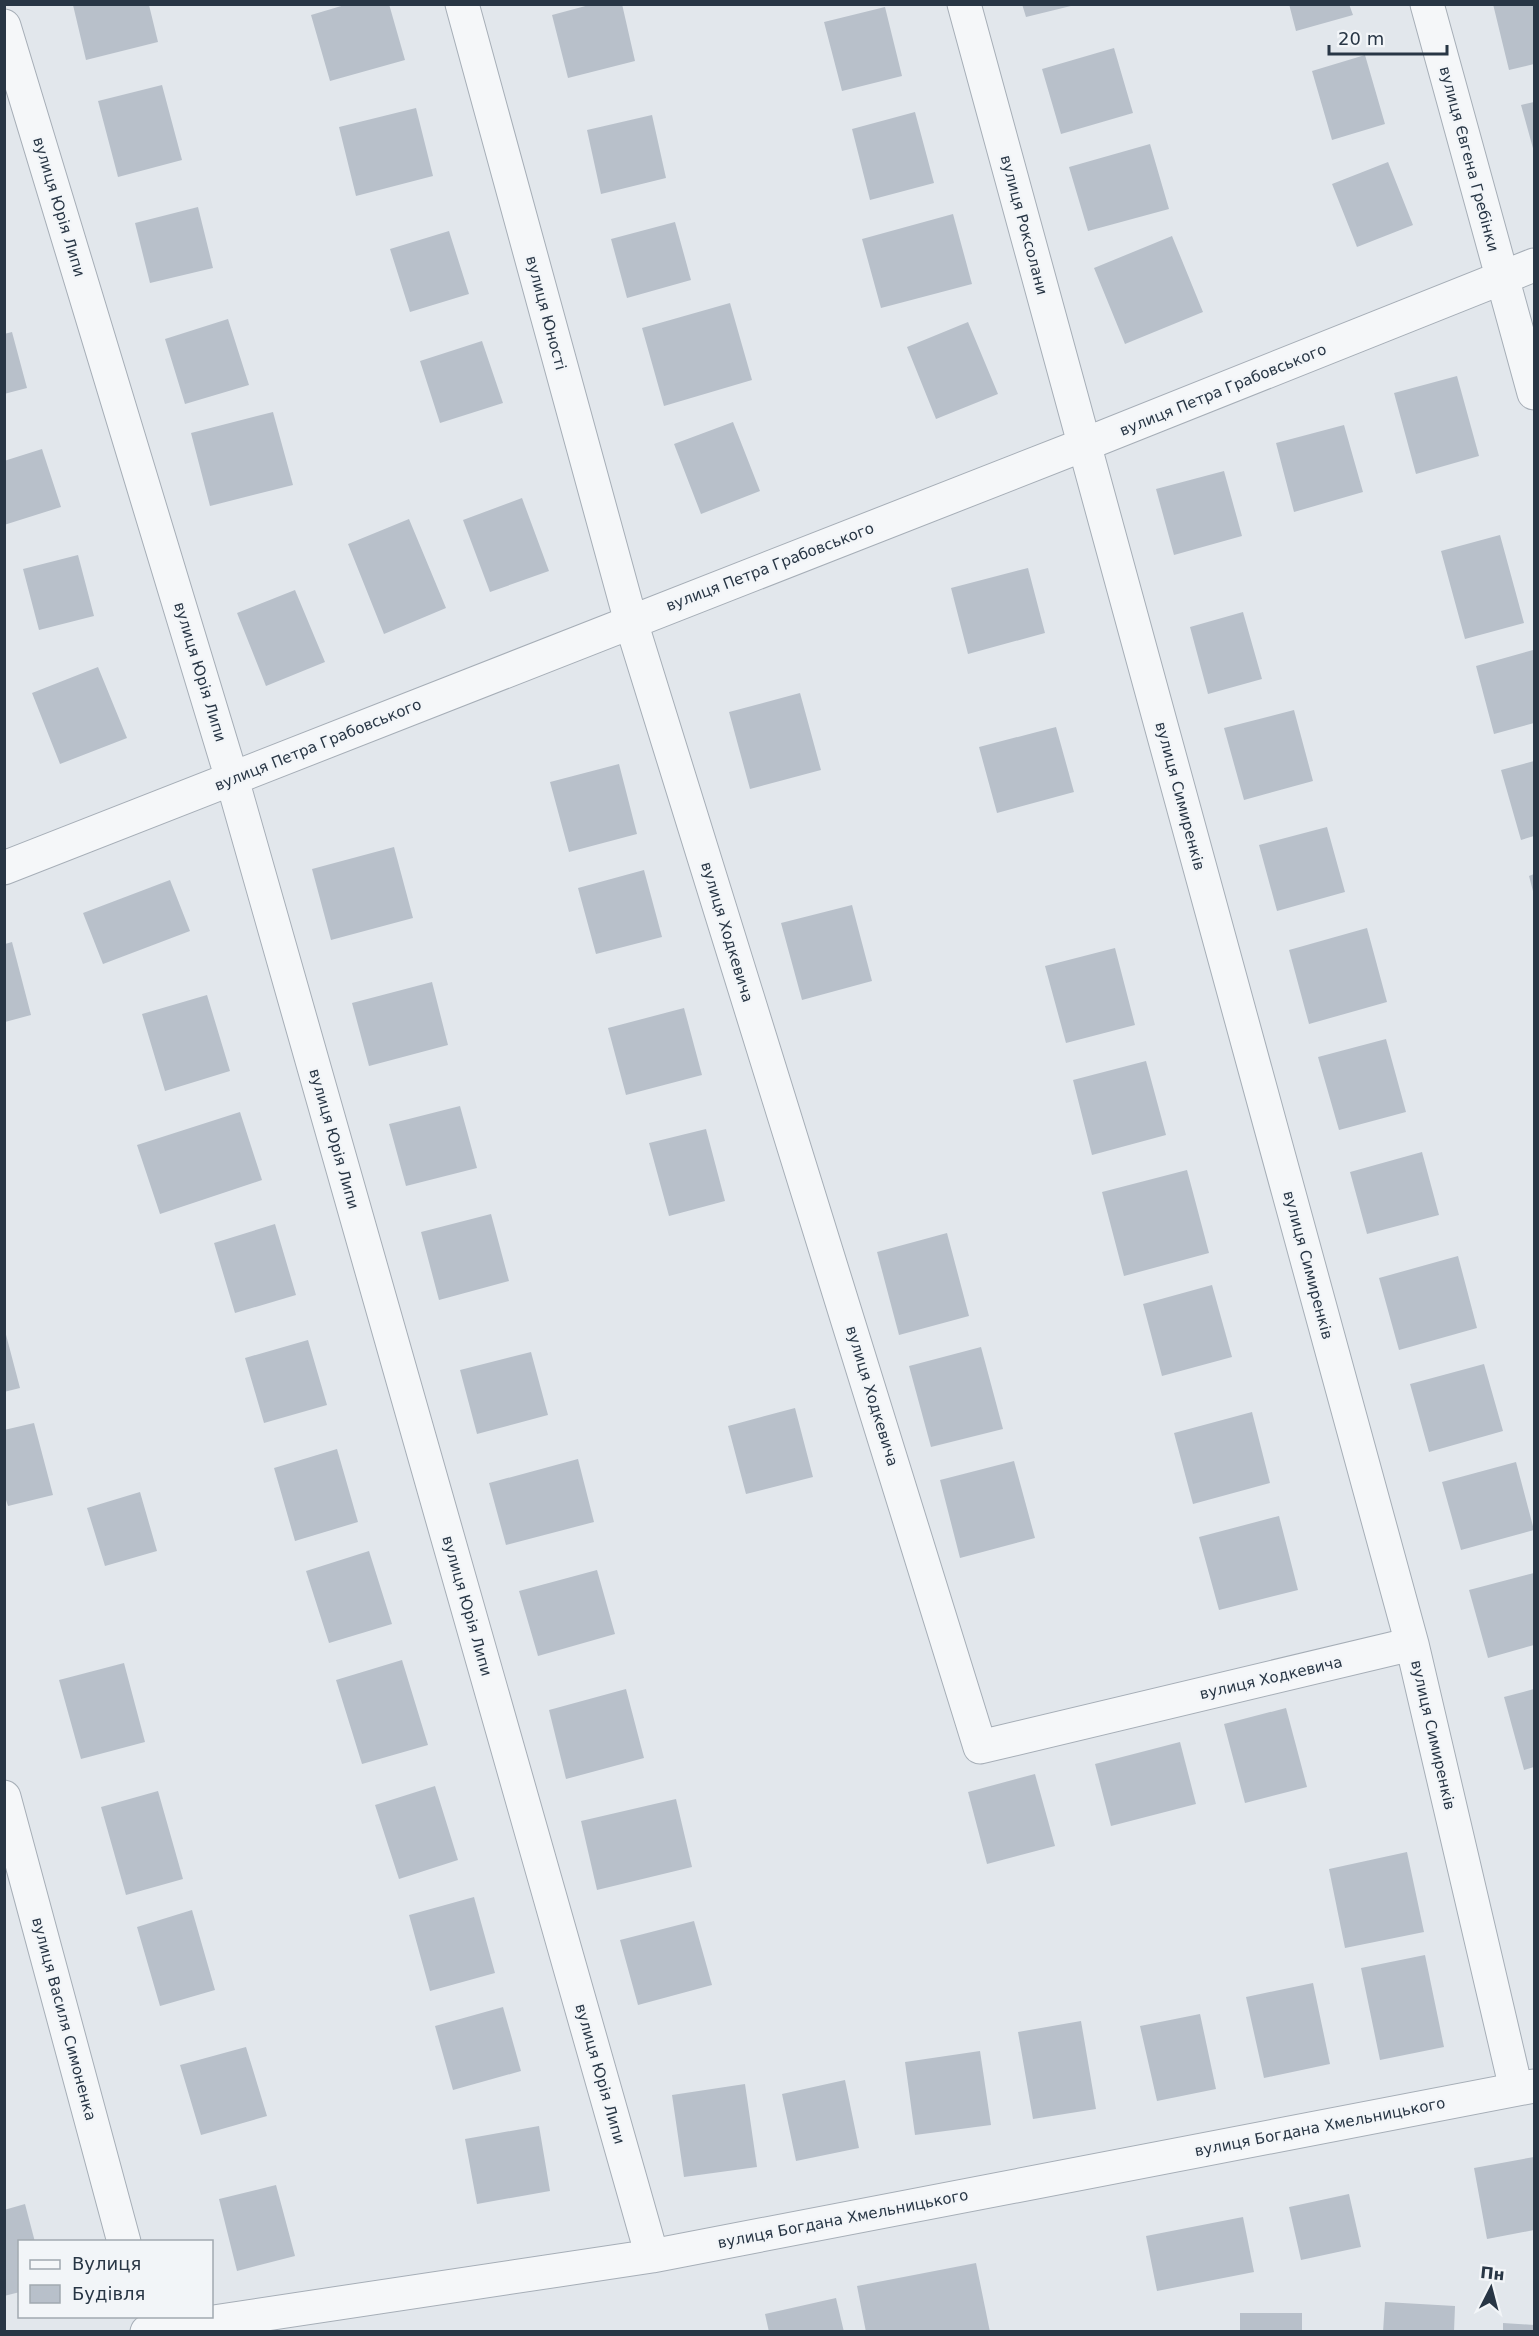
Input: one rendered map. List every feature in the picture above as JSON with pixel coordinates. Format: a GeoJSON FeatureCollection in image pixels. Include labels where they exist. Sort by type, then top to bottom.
{"type":"FeatureCollection","features":[{"type":"Feature","properties":{"kind":"street","name":"вулиця Юності"},"geometry":{"type":"LineString","coordinates":[[462,4],[631,622]]}},
{"type":"Feature","properties":{"kind":"street","name":"вулиця Роксолани"},"geometry":{"type":"LineString","coordinates":[[964,4],[1083,445]]}},
{"type":"Feature","properties":{"kind":"street","name":"вулиця Євгена Гребінки"},"geometry":{"type":"LineString","coordinates":[[1427,4],[1534,393]]}},
{"type":"Feature","properties":{"kind":"street","name":"вулиця Юрія Липи"},"geometry":{"type":"LineString","coordinates":[[4,26],[232,779],[652,2256]]}},
{"type":"Feature","properties":{"kind":"street","name":"вулиця Петра Грабовського"},"geometry":{"type":"LineString","coordinates":[[4,868],[1502,280],[1534,265]]}},
{"type":"Feature","properties":{"kind":"street","name":"вулиця Симиренків"},"geometry":{"type":"LineString","coordinates":[[1083,445],[1412,1644],[1525,2088]]}},
{"type":"Feature","properties":{"kind":"street","name":"вулиця Ходкевича"},"geometry":{"type":"LineString","coordinates":[[631,622],[980,1747],[1412,1644]]}},
{"type":"Feature","properties":{"kind":"street","name":"вулиця Василя Симоненка"},"geometry":{"type":"LineString","coordinates":[[4,1797],[124,2240]]}},
{"type":"Feature","properties":{"kind":"street","name":"вулиця Богдана Хмельницького"},"geometry":{"type":"LineString","coordinates":[[148,2331],[652,2256],[1525,2088]]}},
{"type":"Feature","properties":{"kind":"building"},"geometry":{"type":"Polygon","coordinates":[[[348,4],[389,4],[405,60],[330,81],[311,15],[348,4]]]}},
{"type":"Feature","properties":{"kind":"building"},"geometry":{"type":"Polygon","coordinates":[[[593,4],[622,4],[635,61],[568,78],[552,15],[593,4]]]}},
{"type":"Feature","properties":{"kind":"building"},"geometry":{"type":"Polygon","coordinates":[[[1022,4],[1075,4],[1075,5],[1026,17],[1022,4]]]}},
{"type":"Feature","properties":{"kind":"building"},"geometry":{"type":"Polygon","coordinates":[[[1289,4],[1349,4],[1353,15],[1296,31],[1289,4]]]}},
{"type":"Feature","properties":{"kind":"building"},"geometry":{"type":"Polygon","coordinates":[[[1493,4],[1534,4],[1534,64],[1509,70],[1493,4]]]}},
{"type":"Feature","properties":{"kind":"building"},"geometry":{"type":"Polygon","coordinates":[[[73,5],[149,5],[158,42],[86,60],[73,5]]]}},
{"type":"Feature","properties":{"kind":"building"},"geometry":{"type":"Polygon","coordinates":[[[885,7],[902,76],[842,91],[824,22],[885,7]]]}},
{"type":"Feature","properties":{"kind":"building"},"geometry":{"type":"Polygon","coordinates":[[[1114,48],[1133,113],[1061,134],[1042,69],[1114,48]]]}},
{"type":"Feature","properties":{"kind":"building"},"geometry":{"type":"Polygon","coordinates":[[[1365,55],[1385,124],[1332,140],[1312,71],[1365,55]]]}},
{"type":"Feature","properties":{"kind":"building"},"geometry":{"type":"Polygon","coordinates":[[[162,85],[182,160],[118,177],[98,101],[162,85]]]}},
{"type":"Feature","properties":{"kind":"building"},"geometry":{"type":"Polygon","coordinates":[[[1534,102],[1534,152],[1521,105],[1534,102]]]}},
{"type":"Feature","properties":{"kind":"building"},"geometry":{"type":"Polygon","coordinates":[[[416,108],[433,176],[356,196],[339,127],[416,108]]]}},
{"type":"Feature","properties":{"kind":"building"},"geometry":{"type":"Polygon","coordinates":[[[915,112],[934,183],[870,200],[852,129],[915,112]]]}},
{"type":"Feature","properties":{"kind":"building"},"geometry":{"type":"Polygon","coordinates":[[[652,115],[666,178],[601,194],[587,130],[652,115]]]}},
{"type":"Feature","properties":{"kind":"building"},"geometry":{"type":"Polygon","coordinates":[[[1150,144],[1169,209],[1088,231],[1069,167],[1150,144]]]}},
{"type":"Feature","properties":{"kind":"building"},"geometry":{"type":"Polygon","coordinates":[[[1388,162],[1413,225],[1357,247],[1332,184],[1388,162]]]}},
{"type":"Feature","properties":{"kind":"building"},"geometry":{"type":"Polygon","coordinates":[[[198,207],[213,268],[150,283],[135,223],[198,207]]]}},
{"type":"Feature","properties":{"kind":"building"},"geometry":{"type":"Polygon","coordinates":[[[953,214],[972,284],[881,308],[862,239],[953,214]]]}},
{"type":"Feature","properties":{"kind":"building"},"geometry":{"type":"Polygon","coordinates":[[[675,222],[691,280],[627,298],[611,239],[675,222]]]}},
{"type":"Feature","properties":{"kind":"building"},"geometry":{"type":"Polygon","coordinates":[[[449,231],[469,294],[410,312],[390,249],[449,231]]]}},
{"type":"Feature","properties":{"kind":"building"},"geometry":{"type":"Polygon","coordinates":[[[1172,236],[1203,312],[1125,344],[1094,268],[1172,236]]]}},
{"type":"Feature","properties":{"kind":"building"},"geometry":{"type":"Polygon","coordinates":[[[730,303],[752,380],[664,406],[642,328],[730,303]]]}},
{"type":"Feature","properties":{"kind":"building"},"geometry":{"type":"Polygon","coordinates":[[[228,319],[249,385],[185,404],[165,339],[228,319]]]}},
{"type":"Feature","properties":{"kind":"building"},"geometry":{"type":"Polygon","coordinates":[[[968,322],[998,394],[936,419],[907,347],[968,322]]]}},
{"type":"Feature","properties":{"kind":"building"},"geometry":{"type":"Polygon","coordinates":[[[12,332],[27,388],[4,394],[4,334],[12,332]]]}},
{"type":"Feature","properties":{"kind":"building"},"geometry":{"type":"Polygon","coordinates":[[[482,341],[503,403],[440,423],[420,361],[482,341]]]}},
{"type":"Feature","properties":{"kind":"building"},"geometry":{"type":"Polygon","coordinates":[[[1457,376],[1479,456],[1416,474],[1394,393],[1457,376]]]}},
{"type":"Feature","properties":{"kind":"building"},"geometry":{"type":"Polygon","coordinates":[[[273,412],[293,485],[210,506],[191,433],[273,412]]]}},
{"type":"Feature","properties":{"kind":"building"},"geometry":{"type":"Polygon","coordinates":[[[733,422],[760,491],[701,514],[674,444],[733,422]]]}},
{"type":"Feature","properties":{"kind":"building"},"geometry":{"type":"Polygon","coordinates":[[[1344,425],[1363,492],[1294,512],[1276,443],[1344,425]]]}},
{"type":"Feature","properties":{"kind":"building"},"geometry":{"type":"Polygon","coordinates":[[[42,449],[61,507],[4,525],[4,461],[42,449]]]}},
{"type":"Feature","properties":{"kind":"building"},"geometry":{"type":"Polygon","coordinates":[[[1224,471],[1242,536],[1174,555],[1156,489],[1224,471]]]}},
{"type":"Feature","properties":{"kind":"building"},"geometry":{"type":"Polygon","coordinates":[[[522,498],[549,571],[490,592],[463,520],[522,498]]]}},
{"type":"Feature","properties":{"kind":"building"},"geometry":{"type":"Polygon","coordinates":[[[409,519],[446,608],[384,634],[348,544],[409,519]]]}},
{"type":"Feature","properties":{"kind":"building"},"geometry":{"type":"Polygon","coordinates":[[[1500,535],[1524,623],[1465,639],[1441,551],[1500,535]]]}},
{"type":"Feature","properties":{"kind":"building"},"geometry":{"type":"Polygon","coordinates":[[[78,555],[94,616],[39,630],[23,569],[78,555]]]}},
{"type":"Feature","properties":{"kind":"building"},"geometry":{"type":"Polygon","coordinates":[[[1028,568],[1045,633],[968,654],[951,588],[1028,568]]]}},
{"type":"Feature","properties":{"kind":"building"},"geometry":{"type":"Polygon","coordinates":[[[295,590],[325,662],[266,686],[237,613],[295,590]]]}},
{"type":"Feature","properties":{"kind":"building"},"geometry":{"type":"Polygon","coordinates":[[[1243,612],[1262,679],[1208,694],[1190,627],[1243,612]]]}},
{"type":"Feature","properties":{"kind":"building"},"geometry":{"type":"Polygon","coordinates":[[[1533,650],[1534,723],[1494,734],[1476,666],[1533,650]]]}},
{"type":"Feature","properties":{"kind":"building"},"geometry":{"type":"Polygon","coordinates":[[[98,667],[127,738],[60,764],[32,693],[98,667]]]}},
{"type":"Feature","properties":{"kind":"building"},"geometry":{"type":"Polygon","coordinates":[[[800,693],[821,770],[750,789],[729,712],[800,693]]]}},
{"type":"Feature","properties":{"kind":"building"},"geometry":{"type":"Polygon","coordinates":[[[1294,710],[1313,781],[1244,800],[1224,728],[1294,710]]]}},
{"type":"Feature","properties":{"kind":"building"},"geometry":{"type":"Polygon","coordinates":[[[1056,727],[1074,792],[997,813],[979,747],[1056,727]]]}},
{"type":"Feature","properties":{"kind":"building"},"geometry":{"type":"Polygon","coordinates":[[[1534,761],[1534,836],[1521,840],[1501,770],[1534,761]]]}},
{"type":"Feature","properties":{"kind":"building"},"geometry":{"type":"Polygon","coordinates":[[[619,764],[637,834],[569,852],[550,782],[619,764]]]}},
{"type":"Feature","properties":{"kind":"building"},"geometry":{"type":"Polygon","coordinates":[[[1327,827],[1345,892],[1277,911],[1259,845],[1327,827]]]}},
{"type":"Feature","properties":{"kind":"building"},"geometry":{"type":"Polygon","coordinates":[[[394,847],[413,918],[331,940],[312,869],[394,847]]]}},
{"type":"Feature","properties":{"kind":"building"},"geometry":{"type":"Polygon","coordinates":[[[644,870],[662,937],[596,954],[578,888],[644,870]]]}},
{"type":"Feature","properties":{"kind":"building"},"geometry":{"type":"Polygon","coordinates":[[[1534,874],[1534,895],[1529,876],[1534,874]]]}},
{"type":"Feature","properties":{"kind":"building"},"geometry":{"type":"Polygon","coordinates":[[[170,880],[190,931],[103,964],[83,913],[170,880]]]}},
{"type":"Feature","properties":{"kind":"building"},"geometry":{"type":"Polygon","coordinates":[[[852,905],[872,981],[802,1000],[781,923],[852,905]]]}},
{"type":"Feature","properties":{"kind":"building"},"geometry":{"type":"Polygon","coordinates":[[[1367,928],[1387,1002],[1309,1024],[1289,950],[1367,928]]]}},
{"type":"Feature","properties":{"kind":"building"},"geometry":{"type":"Polygon","coordinates":[[[12,942],[31,1015],[5,1022],[5,944],[12,942]]]}},
{"type":"Feature","properties":{"kind":"building"},"geometry":{"type":"Polygon","coordinates":[[[1115,948],[1135,1025],[1066,1043],[1045,966],[1115,948]]]}},
{"type":"Feature","properties":{"kind":"building"},"geometry":{"type":"Polygon","coordinates":[[[432,982],[448,1045],[369,1066],[352,1003],[432,982]]]}},
{"type":"Feature","properties":{"kind":"building"},"geometry":{"type":"Polygon","coordinates":[[[207,995],[230,1071],[165,1091],[142,1014],[207,995]]]}},
{"type":"Feature","properties":{"kind":"building"},"geometry":{"type":"Polygon","coordinates":[[[684,1008],[702,1075],[626,1095],[608,1028],[684,1008]]]}},
{"type":"Feature","properties":{"kind":"building"},"geometry":{"type":"Polygon","coordinates":[[[1386,1039],[1406,1112],[1339,1130],[1318,1057],[1386,1039]]]}},
{"type":"Feature","properties":{"kind":"building"},"geometry":{"type":"Polygon","coordinates":[[[1146,1061],[1166,1135],[1092,1155],[1073,1080],[1146,1061]]]}},
{"type":"Feature","properties":{"kind":"building"},"geometry":{"type":"Polygon","coordinates":[[[460,1106],[477,1168],[406,1186],[389,1124],[460,1106]]]}},
{"type":"Feature","properties":{"kind":"building"},"geometry":{"type":"Polygon","coordinates":[[[240,1112],[262,1180],[160,1214],[137,1145],[240,1112]]]}},
{"type":"Feature","properties":{"kind":"building"},"geometry":{"type":"Polygon","coordinates":[[[706,1129],[725,1201],[669,1216],[649,1143],[706,1129]]]}},
{"type":"Feature","properties":{"kind":"building"},"geometry":{"type":"Polygon","coordinates":[[[1422,1152],[1439,1215],[1367,1234],[1350,1172],[1422,1152]]]}},
{"type":"Feature","properties":{"kind":"building"},"geometry":{"type":"Polygon","coordinates":[[[1187,1170],[1209,1253],[1124,1276],[1102,1192],[1187,1170]]]}},
{"type":"Feature","properties":{"kind":"building"},"geometry":{"type":"Polygon","coordinates":[[[491,1214],[509,1281],[439,1300],[421,1232],[491,1214]]]}},
{"type":"Feature","properties":{"kind":"building"},"geometry":{"type":"Polygon","coordinates":[[[275,1224],[296,1295],[235,1313],[214,1243],[275,1224]]]}},
{"type":"Feature","properties":{"kind":"building"},"geometry":{"type":"Polygon","coordinates":[[[947,1233],[969,1316],[899,1335],[877,1252],[947,1233]]]}},
{"type":"Feature","properties":{"kind":"building"},"geometry":{"type":"Polygon","coordinates":[[[1458,1256],[1477,1328],[1399,1350],[1379,1278],[1458,1256]]]}},
{"type":"Feature","properties":{"kind":"building"},"geometry":{"type":"Polygon","coordinates":[[[1212,1285],[1232,1357],[1162,1376],[1143,1304],[1212,1285]]]}},
{"type":"Feature","properties":{"kind":"building"},"geometry":{"type":"Polygon","coordinates":[[[4,1327],[20,1388],[4,1392],[4,1327]]]}},
{"type":"Feature","properties":{"kind":"building"},"geometry":{"type":"Polygon","coordinates":[[[308,1340],[327,1405],[264,1423],[245,1358],[308,1340]]]}},
{"type":"Feature","properties":{"kind":"building"},"geometry":{"type":"Polygon","coordinates":[[[981,1347],[1003,1429],[931,1447],[909,1366],[981,1347]]]}},
{"type":"Feature","properties":{"kind":"building"},"geometry":{"type":"Polygon","coordinates":[[[531,1352],[548,1415],[477,1434],[460,1370],[531,1352]]]}},
{"type":"Feature","properties":{"kind":"building"},"geometry":{"type":"Polygon","coordinates":[[[1484,1364],[1503,1431],[1429,1452],[1410,1384],[1484,1364]]]}},
{"type":"Feature","properties":{"kind":"building"},"geometry":{"type":"Polygon","coordinates":[[[795,1408],[813,1477],[746,1494],[728,1426],[795,1408]]]}},
{"type":"Feature","properties":{"kind":"building"},"geometry":{"type":"Polygon","coordinates":[[[1252,1412],[1270,1483],[1193,1504],[1174,1433],[1252,1412]]]}},
{"type":"Feature","properties":{"kind":"building"},"geometry":{"type":"Polygon","coordinates":[[[34,1423],[53,1495],[8,1506],[4,1494],[4,1430],[34,1423]]]}},
{"type":"Feature","properties":{"kind":"building"},"geometry":{"type":"Polygon","coordinates":[[[337,1449],[358,1522],[295,1541],[274,1468],[337,1449]]]}},
{"type":"Feature","properties":{"kind":"building"},"geometry":{"type":"Polygon","coordinates":[[[578,1459],[594,1522],[506,1545],[489,1483],[578,1459]]]}},
{"type":"Feature","properties":{"kind":"building"},"geometry":{"type":"Polygon","coordinates":[[[1014,1461],[1035,1538],[960,1558],[940,1480],[1014,1461]]]}},
{"type":"Feature","properties":{"kind":"building"},"geometry":{"type":"Polygon","coordinates":[[[1516,1462],[1534,1530],[1461,1550],[1442,1482],[1516,1462]]]}},
{"type":"Feature","properties":{"kind":"building"},"geometry":{"type":"Polygon","coordinates":[[[140,1492],[157,1551],[105,1566],[87,1508],[140,1492]]]}},
{"type":"Feature","properties":{"kind":"building"},"geometry":{"type":"Polygon","coordinates":[[[1279,1516],[1298,1590],[1219,1610],[1199,1537],[1279,1516]]]}},
{"type":"Feature","properties":{"kind":"building"},"geometry":{"type":"Polygon","coordinates":[[[369,1551],[392,1624],[329,1643],[306,1571],[369,1551]]]}},
{"type":"Feature","properties":{"kind":"building"},"geometry":{"type":"Polygon","coordinates":[[[597,1570],[615,1634],[538,1656],[519,1591],[597,1570]]]}},
{"type":"Feature","properties":{"kind":"building"},"geometry":{"type":"Polygon","coordinates":[[[1534,1573],[1534,1645],[1488,1658],[1469,1590],[1534,1573]]]}},
{"type":"Feature","properties":{"kind":"building"},"geometry":{"type":"Polygon","coordinates":[[[402,1660],[428,1745],[362,1764],[336,1680],[402,1660]]]}},
{"type":"Feature","properties":{"kind":"building"},"geometry":{"type":"Polygon","coordinates":[[[124,1663],[145,1742],[81,1759],[59,1680],[124,1663]]]}},
{"type":"Feature","properties":{"kind":"building"},"geometry":{"type":"Polygon","coordinates":[[[626,1689],[644,1758],[566,1779],[549,1710],[626,1689]]]}},
{"type":"Feature","properties":{"kind":"building"},"geometry":{"type":"Polygon","coordinates":[[[1534,1689],[1534,1767],[1524,1770],[1504,1697],[1534,1689]]]}},
{"type":"Feature","properties":{"kind":"building"},"geometry":{"type":"Polygon","coordinates":[[[1286,1708],[1307,1787],[1245,1803],[1224,1724],[1286,1708]]]}},
{"type":"Feature","properties":{"kind":"building"},"geometry":{"type":"Polygon","coordinates":[[[1180,1742],[1196,1804],[1111,1826],[1095,1764],[1180,1742]]]}},
{"type":"Feature","properties":{"kind":"building"},"geometry":{"type":"Polygon","coordinates":[[[1035,1774],[1055,1846],[987,1864],[968,1792],[1035,1774]]]}},
{"type":"Feature","properties":{"kind":"building"},"geometry":{"type":"Polygon","coordinates":[[[435,1786],[458,1860],[399,1879],[375,1805],[435,1786]]]}},
{"type":"Feature","properties":{"kind":"building"},"geometry":{"type":"Polygon","coordinates":[[[158,1791],[183,1879],[126,1895],[101,1807],[158,1791]]]}},
{"type":"Feature","properties":{"kind":"building"},"geometry":{"type":"Polygon","coordinates":[[[676,1799],[692,1867],[597,1890],[581,1821],[676,1799]]]}},
{"type":"Feature","properties":{"kind":"building"},"geometry":{"type":"Polygon","coordinates":[[[1407,1852],[1424,1932],[1345,1948],[1329,1869],[1407,1852]]]}},
{"type":"Feature","properties":{"kind":"building"},"geometry":{"type":"Polygon","coordinates":[[[474,1897],[495,1973],[430,1991],[409,1915],[474,1897]]]}},
{"type":"Feature","properties":{"kind":"building"},"geometry":{"type":"Polygon","coordinates":[[[192,1910],[215,1990],[160,2006],[137,1927],[192,1910]]]}},
{"type":"Feature","properties":{"kind":"building"},"geometry":{"type":"Polygon","coordinates":[[[694,1921],[712,1985],[638,2005],[620,1940],[694,1921]]]}},
{"type":"Feature","properties":{"kind":"building"},"geometry":{"type":"Polygon","coordinates":[[[1425,1955],[1444,2047],[1380,2060],[1361,1968],[1425,1955]]]}},
{"type":"Feature","properties":{"kind":"building"},"geometry":{"type":"Polygon","coordinates":[[[1313,1983],[1330,2064],[1264,2078],[1246,1997],[1313,1983]]]}},
{"type":"Feature","properties":{"kind":"building"},"geometry":{"type":"Polygon","coordinates":[[[503,2007],[521,2071],[453,2090],[435,2026],[503,2007]]]}},
{"type":"Feature","properties":{"kind":"building"},"geometry":{"type":"Polygon","coordinates":[[[1200,2014],[1216,2089],[1157,2101],[1140,2026],[1200,2014]]]}},
{"type":"Feature","properties":{"kind":"building"},"geometry":{"type":"Polygon","coordinates":[[[1081,2021],[1096,2109],[1033,2119],[1018,2032],[1081,2021]]]}},
{"type":"Feature","properties":{"kind":"building"},"geometry":{"type":"Polygon","coordinates":[[[246,2047],[267,2116],[201,2135],[180,2065],[246,2047]]]}},
{"type":"Feature","properties":{"kind":"building"},"geometry":{"type":"Polygon","coordinates":[[[980,2051],[991,2125],[915,2135],[905,2062],[980,2051]]]}},
{"type":"Feature","properties":{"kind":"building"},"geometry":{"type":"Polygon","coordinates":[[[845,2080],[859,2148],[796,2161],[782,2094],[845,2080]]]}},
{"type":"Feature","properties":{"kind":"building"},"geometry":{"type":"Polygon","coordinates":[[[745,2084],[757,2167],[684,2177],[672,2095],[745,2084]]]}},
{"type":"Feature","properties":{"kind":"building"},"geometry":{"type":"Polygon","coordinates":[[[539,2126],[550,2191],[477,2204],[465,2139],[539,2126]]]}},
{"type":"Feature","properties":{"kind":"building"},"geometry":{"type":"Polygon","coordinates":[[[1534,2157],[1534,2230],[1487,2239],[1474,2168],[1534,2157]]]}},
{"type":"Feature","properties":{"kind":"building"},"geometry":{"type":"Polygon","coordinates":[[[276,2185],[295,2256],[237,2271],[219,2199],[276,2185]]]}},
{"type":"Feature","properties":{"kind":"building"},"geometry":{"type":"Polygon","coordinates":[[[1349,2194],[1361,2247],[1301,2260],[1289,2207],[1349,2194]]]}},
{"type":"Feature","properties":{"kind":"building"},"geometry":{"type":"Polygon","coordinates":[[[25,2204],[34,2240],[18,2240],[18,2292],[4,2296],[4,2210],[25,2204]]]}},
{"type":"Feature","properties":{"kind":"building"},"geometry":{"type":"Polygon","coordinates":[[[1243,2217],[1254,2272],[1157,2291],[1146,2236],[1243,2217]]]}},
{"type":"Feature","properties":{"kind":"building"},"geometry":{"type":"Polygon","coordinates":[[[976,2263],[990,2332],[866,2332],[857,2286],[976,2263]]]}},
{"type":"Feature","properties":{"kind":"building"},"geometry":{"type":"Polygon","coordinates":[[[836,2298],[844,2332],[769,2332],[765,2314],[836,2298]]]}},
{"type":"Feature","properties":{"kind":"building"},"geometry":{"type":"Polygon","coordinates":[[[1385,2302],[1455,2306],[1454,2332],[1383,2332],[1385,2302]]]}},
{"type":"Feature","properties":{"kind":"building"},"geometry":{"type":"Polygon","coordinates":[[[1240,2313],[1302,2313],[1302,2332],[1240,2332],[1240,2313]]]}},
{"type":"Feature","properties":{"kind":"building"},"geometry":{"type":"Polygon","coordinates":[[[1503,2323],[1534,2325],[1534,2332],[1503,2332],[1503,2323]]]}}]}
